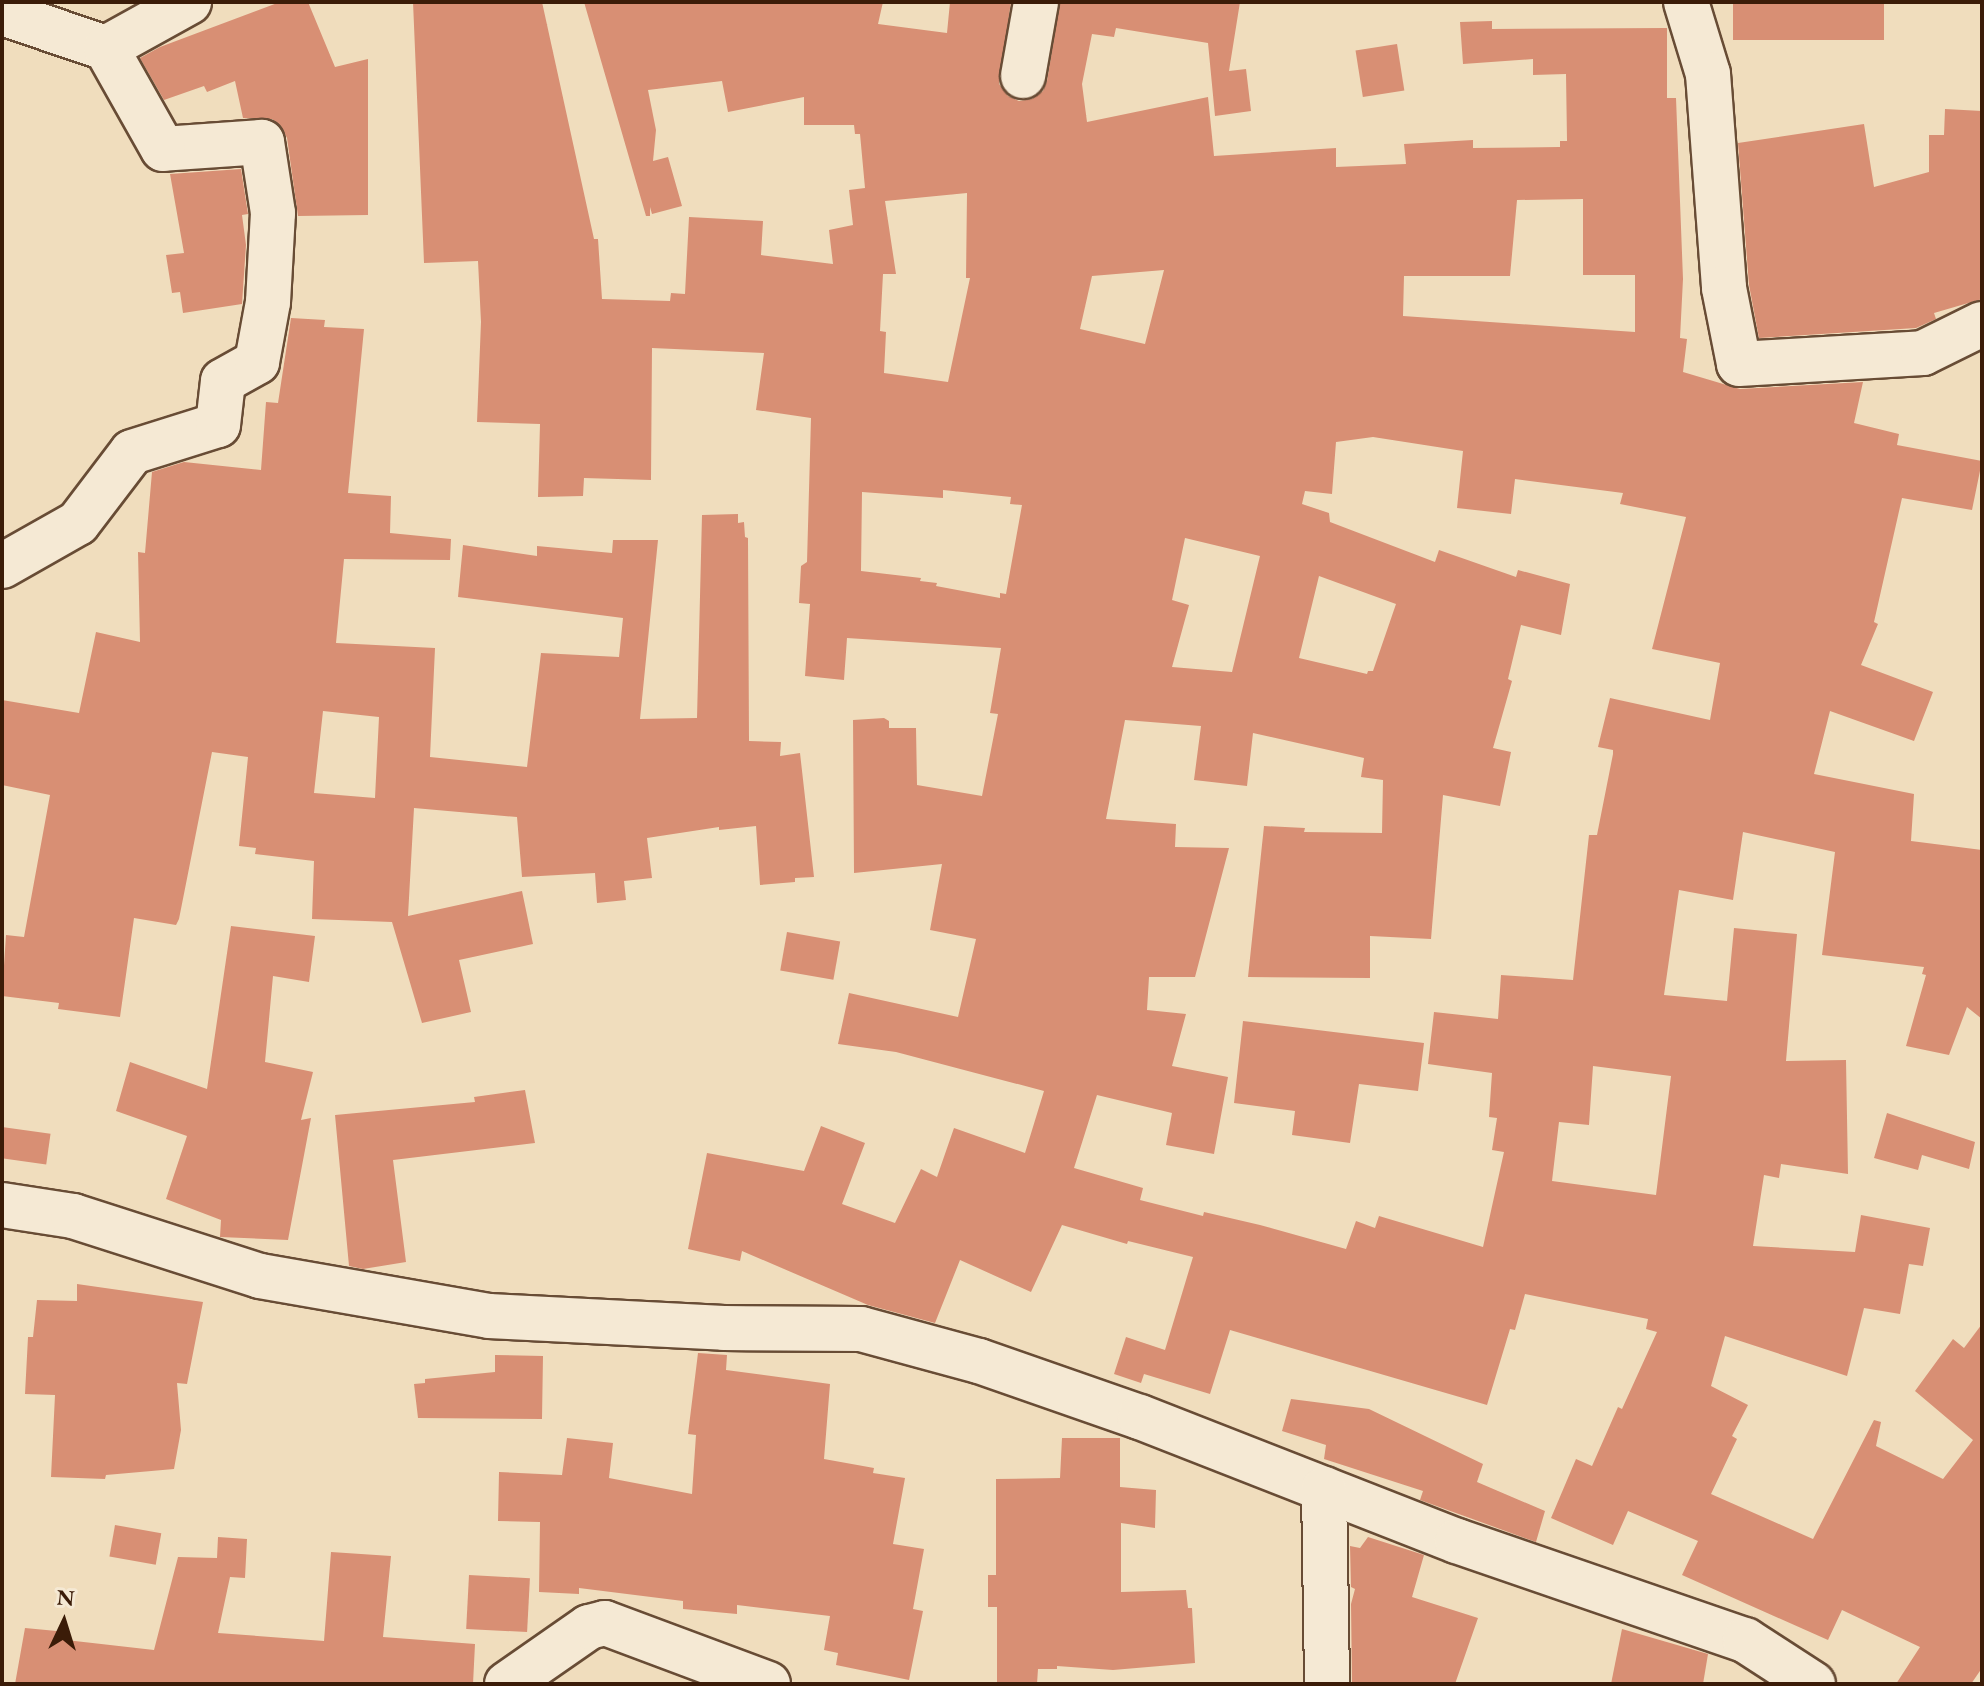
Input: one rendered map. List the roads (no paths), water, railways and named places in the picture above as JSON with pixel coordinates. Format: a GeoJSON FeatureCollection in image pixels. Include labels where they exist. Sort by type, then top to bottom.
{"type":"FeatureCollection","features":[{"type":"Feature","properties":{"kind":"street"},"geometry":{"type":"LineString","coordinates":[[106,48],[189,2]]}},
{"type":"Feature","properties":{"kind":"street"},"geometry":{"type":"LineString","coordinates":[[1023,76],[1036,2]]}},
{"type":"Feature","properties":{"kind":"street"},"geometry":{"type":"LineString","coordinates":[[1686,2],[1708,74],[1724,288],[1739,364],[1923,353],[1982,324]]}},
{"type":"Feature","properties":{"kind":"street"},"geometry":{"type":"LineString","coordinates":[[2,13],[106,48],[163,149],[262,142],[273,213],[268,302],[257,362],[223,381],[218,425],[132,452],[78,523],[2,566]]}},
{"type":"Feature","properties":{"kind":"street"},"geometry":{"type":"LineString","coordinates":[[2,1205],[73,1216],[260,1276],[489,1316],[724,1328],[861,1329],[979,1361],[1111,1406],[1457,1541],[1745,1640],[1813,1684]]}},
{"type":"Feature","properties":{"kind":"street"},"geometry":{"type":"LineString","coordinates":[[1324,1489],[1327,1684]]}},
{"type":"Feature","properties":{"kind":"street"},"geometry":{"type":"LineString","coordinates":[[507,1684],[589,1627],[605,1623],[768,1684]]}}]}
